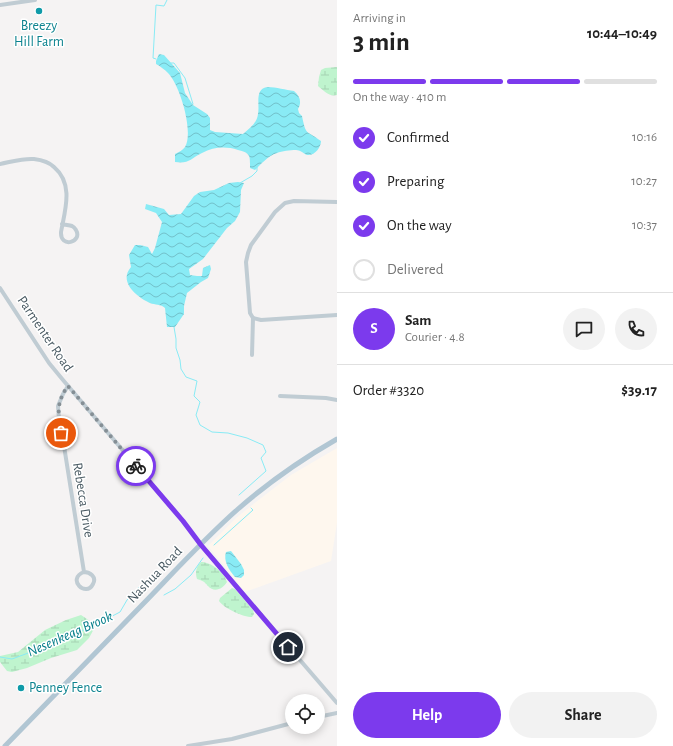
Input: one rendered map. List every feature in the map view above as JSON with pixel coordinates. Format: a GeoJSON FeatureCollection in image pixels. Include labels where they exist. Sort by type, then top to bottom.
{"type":"FeatureCollection","features":[{"type":"Feature","properties":{"kind":"main road","name":"Nashua Road"},"geometry":{"type":"LineString","coordinates":[[5,746],[237,510],[305,458],[337,439]]}},
{"type":"Feature","properties":{"kind":"street"},"geometry":{"type":"LineString","coordinates":[[0,5],[35,0]]}},
{"type":"Feature","properties":{"kind":"street"},"geometry":{"type":"LineString","coordinates":[[0,164],[35,159],[46,162],[56,168],[63,177],[66,188],[66,200],[62,224],[61,238],[65,242],[75,240],[77,234],[76,229],[72,226],[62,224]]}},
{"type":"Feature","properties":{"kind":"street"},"geometry":{"type":"LineString","coordinates":[[252,355],[253,318],[250,313],[246,262],[251,245],[275,212],[285,204],[294,201],[337,202]]}},
{"type":"Feature","properties":{"kind":"street","name":"Parmenter Road"},"geometry":{"type":"LineString","coordinates":[[0,288],[49,363],[62,380],[337,703]]}},
{"type":"Feature","properties":{"kind":"street"},"geometry":{"type":"LineString","coordinates":[[253,318],[261,320],[337,315]]}},
{"type":"Feature","properties":{"kind":"street","name":"Rebecca Drive"},"geometry":{"type":"LineString","coordinates":[[68,386],[58,406],[59,420],[84,572]]}},
{"type":"Feature","properties":{"kind":"street"},"geometry":{"type":"LineString","coordinates":[[280,396],[326,398],[337,400]]}},
{"type":"Feature","properties":{"kind":"street","name":"Rebecca Drive"},"geometry":{"type":"LineString","coordinates":[[84,572],[92,574],[94,579],[93,585],[88,588],[80,587],[77,582],[77,577],[79,574],[84,572]]}},
{"type":"Feature","properties":{"kind":"street"},"geometry":{"type":"LineString","coordinates":[[325,715],[337,713]]}},
{"type":"Feature","properties":{"kind":"street"},"geometry":{"type":"LineString","coordinates":[[188,746],[232,739],[285,725]]}},
{"type":"Feature","properties":{"kind":"shaded area"},"geometry":{"type":"Polygon","coordinates":[[[337,448],[337,523],[331,561],[245,592],[208,546],[236,518],[291,475],[337,448]]]}},
{"type":"Feature","properties":{"kind":"green space"},"geometry":{"type":"Polygon","coordinates":[[[337,67],[337,95],[332,95],[318,86],[319,77],[321,70],[325,68],[337,67]]]}},
{"type":"Feature","properties":{"kind":"green space"},"geometry":{"type":"Polygon","coordinates":[[[201,562],[205,562],[220,571],[227,582],[223,587],[216,590],[210,588],[203,581],[197,579],[196,570],[201,562]]]}},
{"type":"Feature","properties":{"kind":"green space"},"geometry":{"type":"Polygon","coordinates":[[[232,588],[235,589],[253,610],[254,614],[252,617],[234,612],[225,607],[219,601],[220,598],[232,588]]]}},
{"type":"Feature","properties":{"kind":"green space"},"geometry":{"type":"Polygon","coordinates":[[[81,615],[90,621],[95,627],[89,638],[77,650],[12,672],[7,671],[0,662],[0,656],[18,652],[45,630],[81,615]]]}},
{"type":"Feature","properties":{"kind":"water"},"geometry":{"type":"Polygon","coordinates":[[[159,54],[164,55],[180,73],[185,93],[193,105],[207,114],[210,118],[210,130],[215,132],[243,134],[253,125],[256,120],[258,98],[261,90],[268,87],[278,88],[294,91],[298,95],[300,99],[298,109],[299,113],[302,116],[307,132],[321,141],[319,148],[315,153],[310,155],[296,150],[279,152],[268,158],[255,170],[250,168],[250,158],[248,154],[229,148],[211,149],[187,162],[175,162],[175,154],[185,147],[187,140],[187,120],[181,98],[173,79],[167,72],[156,64],[159,54]]]}},
{"type":"Feature","properties":{"kind":"water"},"geometry":{"type":"Polygon","coordinates":[[[229,183],[244,183],[241,190],[240,212],[235,221],[227,228],[203,259],[189,269],[190,275],[202,276],[203,268],[210,265],[211,269],[208,278],[187,293],[184,314],[175,327],[167,327],[165,308],[160,305],[150,303],[140,297],[131,288],[127,278],[131,267],[129,255],[135,245],[148,247],[152,254],[162,222],[156,213],[145,209],[146,204],[164,209],[169,215],[181,214],[194,196],[200,192],[214,190],[229,183]]]}},
{"type":"Feature","properties":{"kind":"water"},"geometry":{"type":"Polygon","coordinates":[[[231,551],[244,570],[244,575],[241,578],[235,577],[227,565],[225,555],[226,552],[231,551]]]}},
{"type":"Feature","properties":{"kind":"waterway","name":"Nesenkeag Brook"},"geometry":{"type":"LineString","coordinates":[[156,59],[153,58],[156,5],[164,6],[167,0]]}},
{"type":"Feature","properties":{"kind":"waterway","name":"Nesenkeag Brook"},"geometry":{"type":"LineString","coordinates":[[171,63],[174,63],[185,78],[193,104]]}},
{"type":"Feature","properties":{"kind":"waterway","name":"Nesenkeag Brook"},"geometry":{"type":"LineString","coordinates":[[240,183],[252,176],[257,171],[257,167]]}},
{"type":"Feature","properties":{"kind":"waterway","name":"Nesenkeag Brook"},"geometry":{"type":"LineString","coordinates":[[174,327],[176,348],[181,369],[186,377],[197,381],[194,396],[200,402],[196,415],[200,425],[212,432],[228,433],[247,438],[263,445],[266,452],[261,458],[266,471],[239,495]]}},
{"type":"Feature","properties":{"kind":"waterway","name":"Nesenkeag Brook"},"geometry":{"type":"LineString","coordinates":[[214,545],[253,510],[251,508]]}},
{"type":"Feature","properties":{"kind":"waterway","name":"Nesenkeag Brook"},"geometry":{"type":"LineString","coordinates":[[164,595],[175,589],[191,575],[203,558]]}},
{"type":"Feature","properties":{"kind":"waterway","name":"Nesenkeag Brook"},"geometry":{"type":"LineString","coordinates":[[0,657],[12,659],[50,645],[99,623],[120,612],[127,600],[145,583],[151,584]]}},
{"type":"Feature","properties":{"kind":"way so far"},"geometry":{"type":"LineString","coordinates":[[61,433],[58,406],[68,386],[136,466]]}},
{"type":"Feature","properties":{"kind":"place","name":"Breezy Hill Farm"},"geometry":{"type":"Point","coordinates":[39,11]}},
{"type":"Feature","properties":{"kind":"place","name":"Penney Fence"},"geometry":{"type":"Point","coordinates":[21,688]}},
{"type":"Feature","properties":{"kind":"route"},"geometry":{"type":"LineString","coordinates":[[136,466],[288,647]]}}]}
